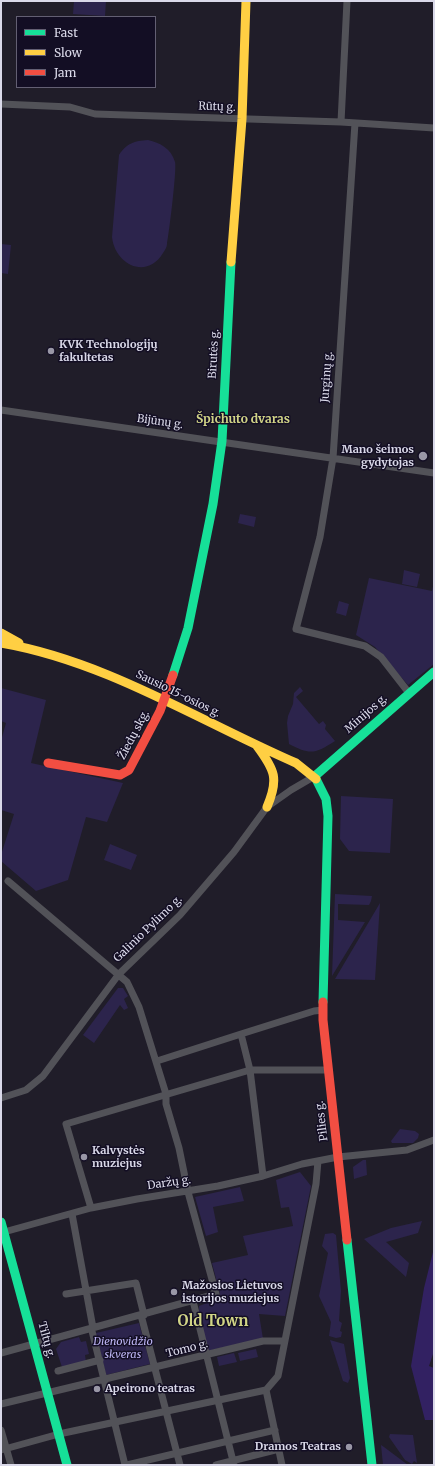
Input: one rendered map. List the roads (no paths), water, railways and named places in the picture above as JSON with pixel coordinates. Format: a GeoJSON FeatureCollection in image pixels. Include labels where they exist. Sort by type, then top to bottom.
{"type":"FeatureCollection","features":[{"type":"Feature","properties":{"kind":"main road","name":"Birutės g."},"geometry":{"type":"LineString","coordinates":[[164,701],[188,628],[213,504],[222,442],[229,287],[242,119],[246,1]]}},
{"type":"Feature","properties":{"kind":"main road","name":"Sausio 15-osios g."},"geometry":{"type":"LineString","coordinates":[[1,633],[26,646],[90,666],[257,746],[296,763],[314,776]]}},
{"type":"Feature","properties":{"kind":"main road","name":"Sausio 15-osios g."},"geometry":{"type":"LineString","coordinates":[[1,643],[26,646]]}},
{"type":"Feature","properties":{"kind":"main road","name":"Minijos g."},"geometry":{"type":"LineString","coordinates":[[314,776],[434,672]]}},
{"type":"Feature","properties":{"kind":"main road","name":"Žiedų skg."},"geometry":{"type":"LineString","coordinates":[[48,764],[120,775],[128,770],[164,701]]}},
{"type":"Feature","properties":{"kind":"main road"},"geometry":{"type":"LineString","coordinates":[[257,746],[272,767],[276,782],[275,791],[267,807]]}},
{"type":"Feature","properties":{"kind":"main road","name":"Pilies g."},"geometry":{"type":"LineString","coordinates":[[314,776],[326,795],[328,816],[323,1010],[372,1465]]}},
{"type":"Feature","properties":{"kind":"main road","name":"Tiltų g."},"geometry":{"type":"LineString","coordinates":[[1,1222],[4,1232],[5,1249],[35,1344],[67,1465]]}},
{"type":"Feature","properties":{"kind":"street"},"geometry":{"type":"LineString","coordinates":[[341,122],[347,1]]}},
{"type":"Feature","properties":{"kind":"street","name":"Rūtų g."},"geometry":{"type":"LineString","coordinates":[[1,104],[70,107],[95,114],[341,122],[434,128]]}},
{"type":"Feature","properties":{"kind":"street","name":"Jurginų g."},"geometry":{"type":"LineString","coordinates":[[355,123],[333,458],[320,537],[296,630],[365,646],[381,658],[409,693]]}},
{"type":"Feature","properties":{"kind":"street","name":"Bijūnų g."},"geometry":{"type":"LineString","coordinates":[[1,410],[434,473]]}},
{"type":"Feature","properties":{"kind":"street","name":"Galinio Pylimo g."},"geometry":{"type":"LineString","coordinates":[[1,1098],[26,1090],[43,1076],[119,974],[186,909],[267,807],[314,776]]}},
{"type":"Feature","properties":{"kind":"street"},"geometry":{"type":"LineString","coordinates":[[1,1353],[192,1302],[216,1294],[188,1192],[179,1148],[166,1104],[166,1094],[157,1061],[139,1007],[127,982],[8,881]]}},
{"type":"Feature","properties":{"kind":"street"},"geometry":{"type":"LineString","coordinates":[[157,1061],[314,1010],[323,1010]]}},
{"type":"Feature","properties":{"kind":"street"},"geometry":{"type":"LineString","coordinates":[[241,1034],[250,1070],[263,1176]]}},
{"type":"Feature","properties":{"kind":"street"},"geometry":{"type":"LineString","coordinates":[[91,1208],[66,1124],[250,1070],[329,1070]]}},
{"type":"Feature","properties":{"kind":"street","name":"Daržų g."},"geometry":{"type":"LineString","coordinates":[[4,1232],[91,1208],[137,1198],[188,1192],[263,1176],[302,1164],[338,1157],[400,1152],[418,1147],[434,1140]]}},
{"type":"Feature","properties":{"kind":"street"},"geometry":{"type":"LineString","coordinates":[[4,1449],[59,1434],[266,1390],[278,1376],[316,1184],[318,1161]]}},
{"type":"Feature","properties":{"kind":"street"},"geometry":{"type":"LineString","coordinates":[[72,1214],[93,1328],[92,1331],[126,1465],[177,1455],[275,1430]]}},
{"type":"Feature","properties":{"kind":"street"},"geometry":{"type":"LineString","coordinates":[[66,1294],[136,1283],[142,1315],[180,1465]]}},
{"type":"Feature","properties":{"kind":"street"},"geometry":{"type":"LineString","coordinates":[[192,1302],[234,1463]]}},
{"type":"Feature","properties":{"kind":"street","name":"Tomo g."},"geometry":{"type":"LineString","coordinates":[[1,1404],[263,1342],[284,1341]]}},
{"type":"Feature","properties":{"kind":"street"},"geometry":{"type":"LineString","coordinates":[[58,1370],[100,1360]]}},
{"type":"Feature","properties":{"kind":"street"},"geometry":{"type":"LineString","coordinates":[[272,1384],[278,1389]]}},
{"type":"Feature","properties":{"kind":"street"},"geometry":{"type":"LineString","coordinates":[[266,1390],[282,1465]]}},
{"type":"Feature","properties":{"kind":"street"},"geometry":{"type":"LineString","coordinates":[[1,1430],[4,1449],[11,1465]]}},
{"type":"Feature","properties":{"kind":"street"},"geometry":{"type":"LineString","coordinates":[[216,1465],[234,1463],[279,1448]]}},
{"type":"Feature","properties":{"kind":"place","name":"KVK Technologijų fakultetas"},"geometry":{"type":"Point","coordinates":[51,351]}},
{"type":"Feature","properties":{"kind":"place","name":"Mano šeimos gydytojas"},"geometry":{"type":"Point","coordinates":[423,456]}},
{"type":"Feature","properties":{"kind":"place","name":"Kalvystės muziejus"},"geometry":{"type":"Point","coordinates":[84,1157]}},
{"type":"Feature","properties":{"kind":"place","name":"Mažosios Lietuvos istorijos muziejus"},"geometry":{"type":"Point","coordinates":[174,1292]}},
{"type":"Feature","properties":{"kind":"place","name":"Apeirono teatras"},"geometry":{"type":"Point","coordinates":[97,1389]}},
{"type":"Feature","properties":{"kind":"place","name":"Dramos Teatras"},"geometry":{"type":"Point","coordinates":[349,1447]}},
{"type":"Feature","properties":{"kind":"district","name":"Špichuto dvaras"},"geometry":{"type":"Point","coordinates":[243,420]}},
{"type":"Feature","properties":{"kind":"district","name":"Old Town"},"geometry":{"type":"Point","coordinates":[213,1322]}},
{"type":"Feature","properties":{"kind":"park label","name":"Dienovidžio skveras"},"geometry":{"type":"Point","coordinates":[123,1348]}}]}
